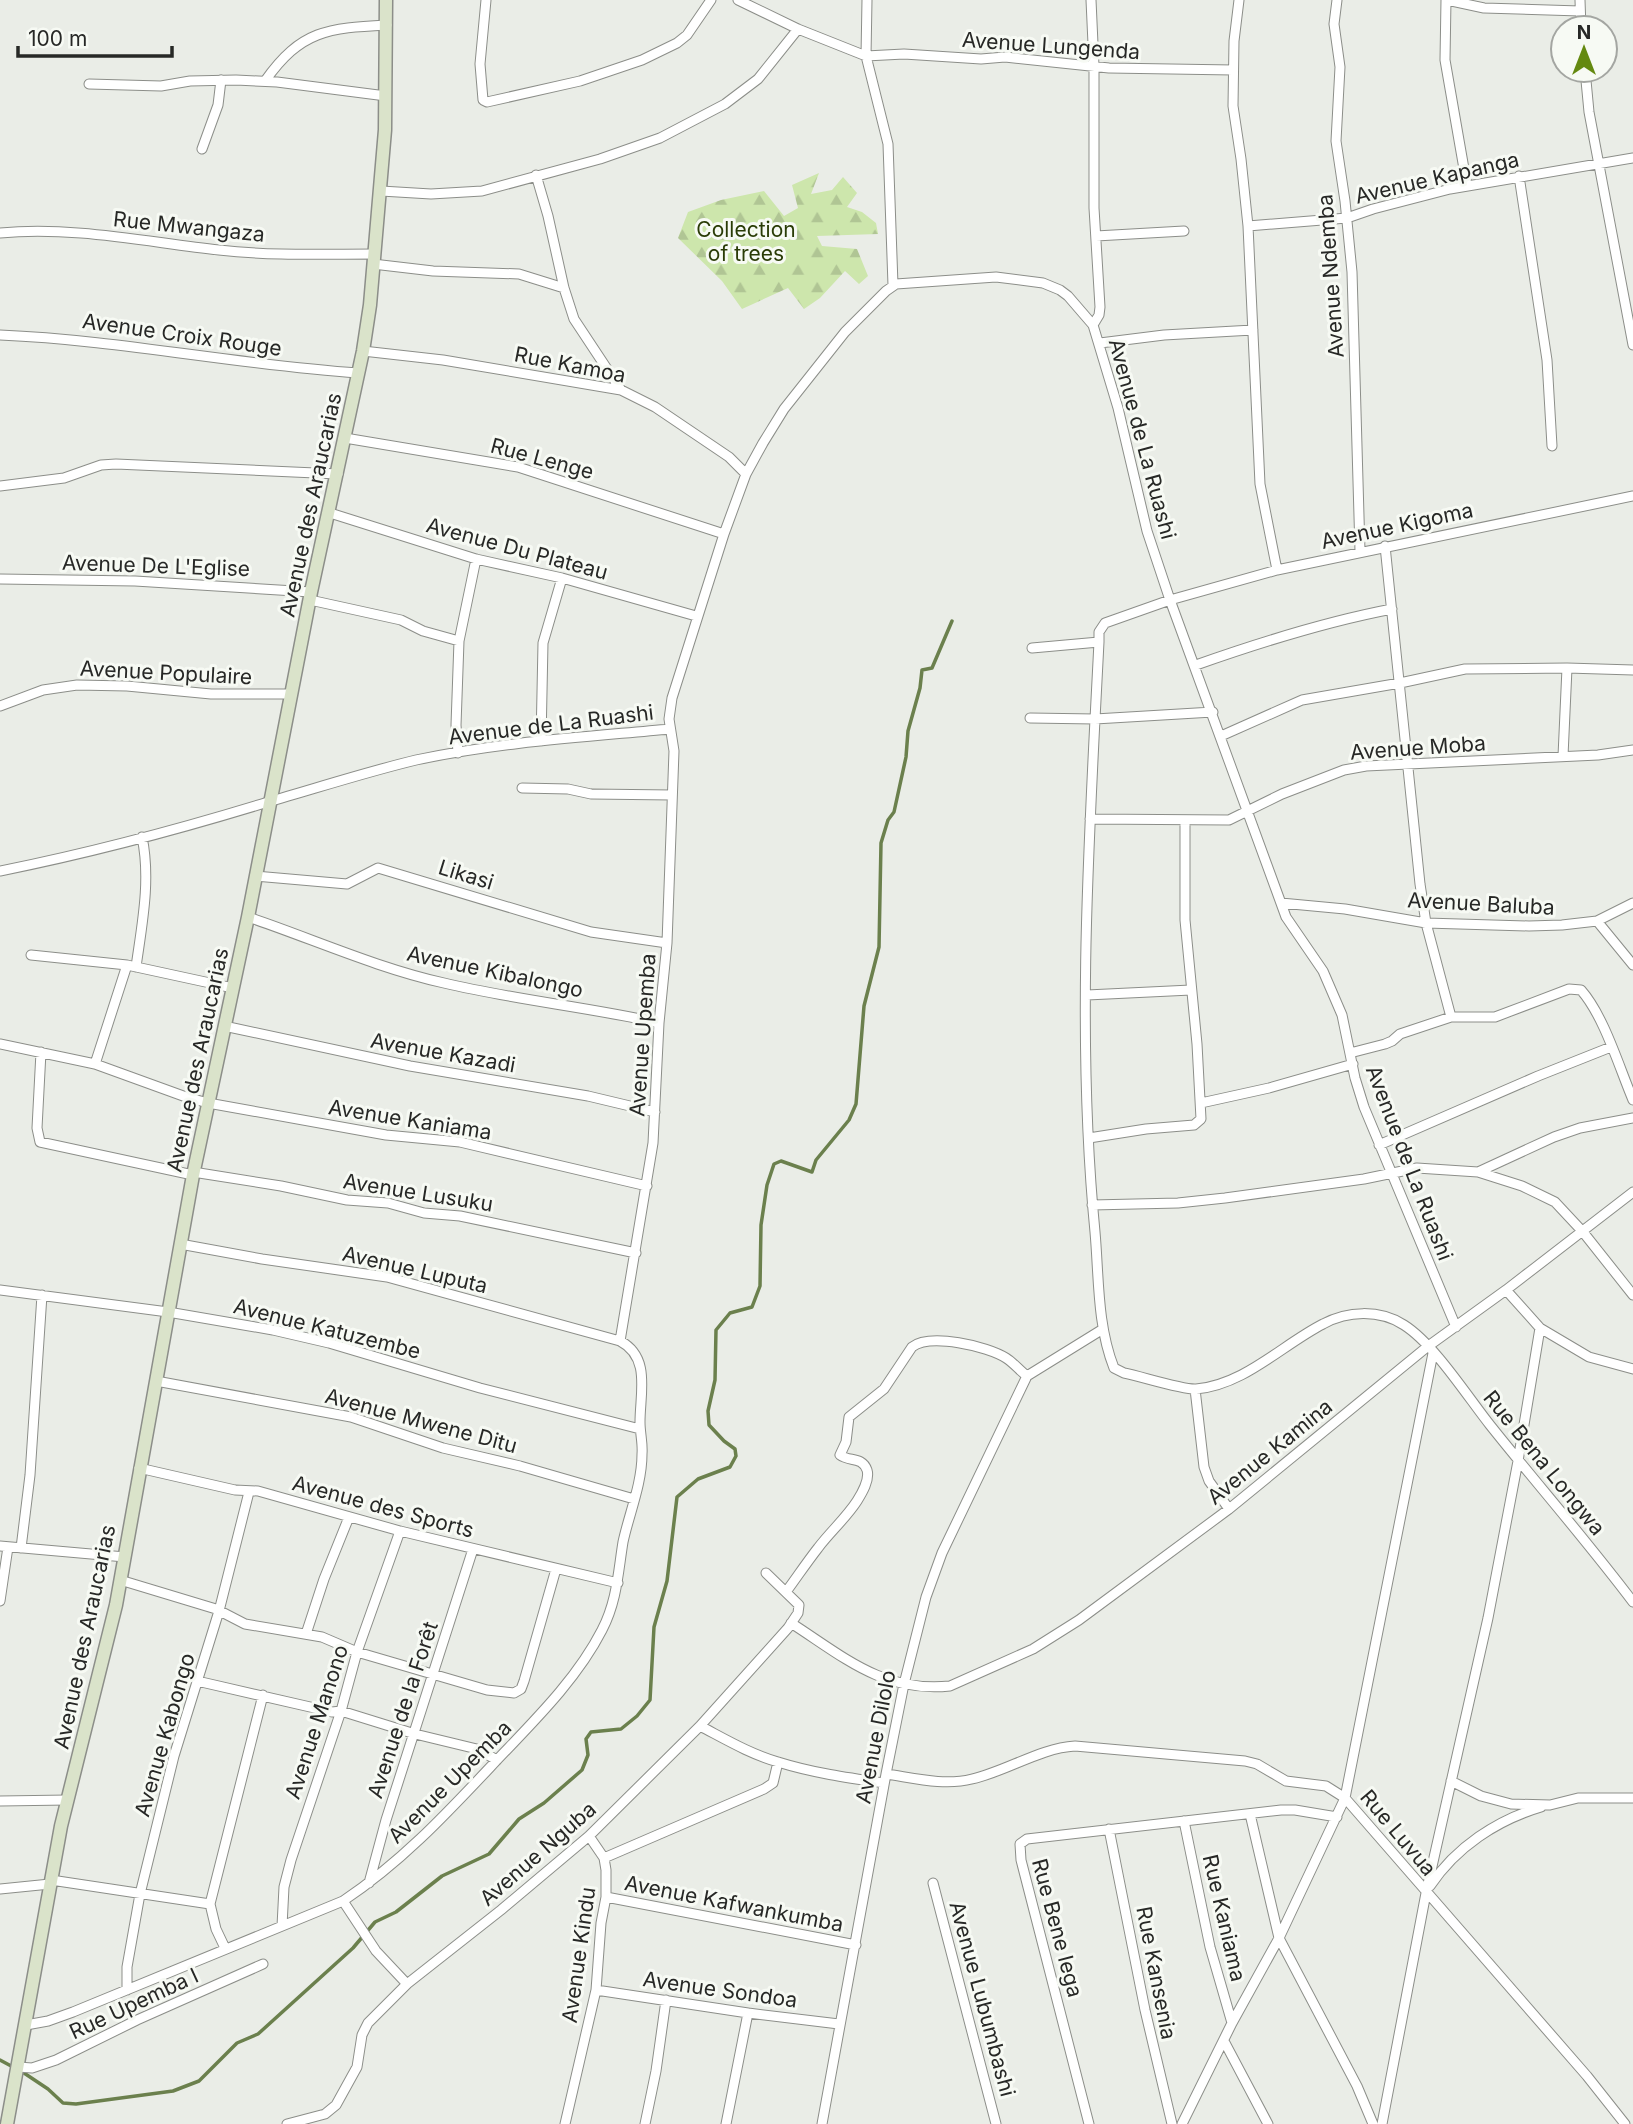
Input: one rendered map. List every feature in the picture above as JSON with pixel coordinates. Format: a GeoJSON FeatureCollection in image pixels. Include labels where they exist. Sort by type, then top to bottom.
{"type":"FeatureCollection","features":[{"type":"Feature","properties":{"kind":"street","name":"Avenue des Araucarias"},"geometry":{"type":"LineString","coordinates":[[8,2124],[50,1882],[125,1557],[193,1173],[363,351],[381,191],[386,96],[386,0]]}},
{"type":"Feature","properties":{"kind":"street"},"geometry":{"type":"LineString","coordinates":[[486,0],[480,64],[483,100],[488,102],[580,81],[642,60],[677,43],[687,35],[711,0]]}},
{"type":"Feature","properties":{"kind":"street"},"geometry":{"type":"LineString","coordinates":[[738,0],[797,29],[866,56]]}},
{"type":"Feature","properties":{"kind":"street"},"geometry":{"type":"LineString","coordinates":[[867,0],[866,56],[888,144],[892,285]]}},
{"type":"Feature","properties":{"kind":"street"},"geometry":{"type":"LineString","coordinates":[[1091,0],[1094,66],[1092,158],[1100,307],[1093,325]]}},
{"type":"Feature","properties":{"kind":"street"},"geometry":{"type":"LineString","coordinates":[[1239,0],[1233,106],[1248,226],[1260,484],[1277,570]]}},
{"type":"Feature","properties":{"kind":"street","name":"Avenue Ndemba"},"geometry":{"type":"LineString","coordinates":[[1337,0],[1334,24],[1340,81],[1336,141],[1352,272],[1360,551]]}},
{"type":"Feature","properties":{"kind":"street"},"geometry":{"type":"LineString","coordinates":[[1467,186],[1445,60],[1446,0],[1483,8],[1580,11]]}},
{"type":"Feature","properties":{"kind":"street"},"geometry":{"type":"LineString","coordinates":[[1580,0],[1580,14]]}},
{"type":"Feature","properties":{"kind":"street"},"geometry":{"type":"LineString","coordinates":[[265,81],[277,64],[294,48],[323,32],[339,27],[387,24]]}},
{"type":"Feature","properties":{"kind":"street"},"geometry":{"type":"LineString","coordinates":[[381,191],[431,194],[482,191],[638,147],[674,132],[725,104],[758,79],[797,29]]}},
{"type":"Feature","properties":{"kind":"street","name":"Avenue Lungenda"},"geometry":{"type":"LineString","coordinates":[[866,56],[905,54],[981,59],[1005,57],[1141,70],[1233,70]]}},
{"type":"Feature","properties":{"kind":"street"},"geometry":{"type":"LineString","coordinates":[[202,149],[218,105],[221,79]]}},
{"type":"Feature","properties":{"kind":"street"},"geometry":{"type":"LineString","coordinates":[[89,85],[161,86],[221,79],[265,81],[386,96]]}},
{"type":"Feature","properties":{"kind":"street"},"geometry":{"type":"LineString","coordinates":[[1586,84],[1589,112],[1633,345]]}},
{"type":"Feature","properties":{"kind":"street","name":"Avenue Kapanga"},"geometry":{"type":"LineString","coordinates":[[1248,226],[1347,218],[1467,186],[1633,158]]}},
{"type":"Feature","properties":{"kind":"street"},"geometry":{"type":"LineString","coordinates":[[537,175],[564,289],[580,329],[621,390]]}},
{"type":"Feature","properties":{"kind":"street"},"geometry":{"type":"LineString","coordinates":[[1519,176],[1546,360],[1552,446]]}},
{"type":"Feature","properties":{"kind":"street","name":"Rue Mwangaza"},"geometry":{"type":"LineString","coordinates":[[0,233],[34,231],[88,234],[254,253],[374,259],[433,271],[519,274],[564,289]]}},
{"type":"Feature","properties":{"kind":"street"},"geometry":{"type":"LineString","coordinates":[[1096,236],[1184,231]]}},
{"type":"Feature","properties":{"kind":"street","name":"Avenue de La Ruashi"},"geometry":{"type":"LineString","coordinates":[[0,871],[58,860],[269,802],[345,778],[458,753],[541,741],[670,729],[669,709],[696,616],[746,474],[784,409],[845,332],[892,285],[996,277],[1044,282],[1068,296],[1093,325],[1118,408],[1147,531],[1170,600],[1286,917],[1329,983],[1342,1015],[1364,1107],[1456,1327]]}},
{"type":"Feature","properties":{"kind":"street"},"geometry":{"type":"LineString","coordinates":[[1100,343],[1164,335],[1253,330]]}},
{"type":"Feature","properties":{"kind":"street","name":"Avenue Croix Rouge"},"geometry":{"type":"LineString","coordinates":[[0,335],[70,338],[264,365],[358,373]]}},
{"type":"Feature","properties":{"kind":"street","name":"Rue Kamoa"},"geometry":{"type":"LineString","coordinates":[[363,351],[443,360],[621,390],[655,407],[729,457],[746,474]]}},
{"type":"Feature","properties":{"kind":"street","name":"Rue Lenge"},"geometry":{"type":"LineString","coordinates":[[345,438],[519,467],[724,534]]}},
{"type":"Feature","properties":{"kind":"street"},"geometry":{"type":"LineString","coordinates":[[0,486],[64,478],[116,464],[338,474]]}},
{"type":"Feature","properties":{"kind":"street","name":"Avenue Kigoma"},"geometry":{"type":"LineString","coordinates":[[1098,642],[1099,632],[1105,623],[1170,600],[1277,570],[1633,496]]}},
{"type":"Feature","properties":{"kind":"street","name":"Avenue Du Plateau"},"geometry":{"type":"LineString","coordinates":[[330,513],[475,559],[562,578],[696,616]]}},
{"type":"Feature","properties":{"kind":"street"},"geometry":{"type":"LineString","coordinates":[[1385,546],[1426,923],[1451,1017]]}},
{"type":"Feature","properties":{"kind":"street"},"geometry":{"type":"LineString","coordinates":[[458,753],[456,725],[459,641],[475,559]]}},
{"type":"Feature","properties":{"kind":"street"},"geometry":{"type":"LineString","coordinates":[[541,741],[543,643],[562,578]]}},
{"type":"Feature","properties":{"kind":"street","name":"Avenue De L'Eglise"},"geometry":{"type":"LineString","coordinates":[[0,579],[135,581],[311,596],[401,620],[423,631],[459,641]]}},
{"type":"Feature","properties":{"kind":"street"},"geometry":{"type":"LineString","coordinates":[[1196,665],[1299,629],[1392,609]]}},
{"type":"Feature","properties":{"kind":"street"},"geometry":{"type":"LineString","coordinates":[[1032,648],[1098,642],[1086,939],[1089,1138],[1102,1329],[1114,1368],[1195,1389],[1204,1467],[1209,1481],[1229,1509]]}},
{"type":"Feature","properties":{"kind":"street"},"geometry":{"type":"LineString","coordinates":[[1563,756],[1567,668]]}},
{"type":"Feature","properties":{"kind":"street"},"geometry":{"type":"LineString","coordinates":[[1221,736],[1302,700],[1465,669],[1633,670]]}},
{"type":"Feature","properties":{"kind":"street","name":"Avenue Populaire"},"geometry":{"type":"LineString","coordinates":[[0,706],[43,690],[76,685],[127,685],[211,694],[292,694]]}},
{"type":"Feature","properties":{"kind":"street"},"geometry":{"type":"LineString","coordinates":[[1030,718],[1095,719],[1213,712]]}},
{"type":"Feature","properties":{"kind":"street","name":"Avenue Upemba"},"geometry":{"type":"LineString","coordinates":[[620,1341],[653,1143],[659,1023],[667,943],[674,751],[670,729]]}},
{"type":"Feature","properties":{"kind":"street","name":"Avenue Moba"},"geometry":{"type":"LineString","coordinates":[[1090,819],[1229,820],[1267,799],[1344,770],[1407,763],[1598,755],[1633,750]]}},
{"type":"Feature","properties":{"kind":"street"},"geometry":{"type":"LineString","coordinates":[[522,788],[568,789],[591,794],[672,794]]}},
{"type":"Feature","properties":{"kind":"street"},"geometry":{"type":"LineString","coordinates":[[1089,1138],[1197,1124],[1201,1119],[1185,920],[1185,821]]}},
{"type":"Feature","properties":{"kind":"street"},"geometry":{"type":"LineString","coordinates":[[95,1064],[132,966],[144,912],[147,860],[142,837]]}},
{"type":"Feature","properties":{"kind":"street","name":"Likasi"},"geometry":{"type":"LineString","coordinates":[[255,876],[346,884],[378,868],[591,932],[667,943]]}},
{"type":"Feature","properties":{"kind":"street","name":"Avenue Baluba"},"geometry":{"type":"LineString","coordinates":[[1281,902],[1345,909],[1426,923],[1528,926],[1597,921],[1633,903]]}},
{"type":"Feature","properties":{"kind":"street","name":"Avenue Kibalongo"},"geometry":{"type":"LineString","coordinates":[[248,917],[418,976],[485,992],[659,1023]]}},
{"type":"Feature","properties":{"kind":"street"},"geometry":{"type":"LineString","coordinates":[[1597,921],[1633,965]]}},
{"type":"Feature","properties":{"kind":"street"},"geometry":{"type":"LineString","coordinates":[[31,955],[132,966],[233,988]]}},
{"type":"Feature","properties":{"kind":"street"},"geometry":{"type":"LineString","coordinates":[[1350,1053],[1385,1044],[1400,1034],[1451,1017],[1495,1017],[1569,989],[1581,990],[1595,1009],[1633,1100]]}},
{"type":"Feature","properties":{"kind":"street"},"geometry":{"type":"LineString","coordinates":[[1087,995],[1191,990]]}},
{"type":"Feature","properties":{"kind":"street","name":"Avenue Kazadi"},"geometry":{"type":"LineString","coordinates":[[224,1026],[410,1066],[588,1096],[655,1112]]}},
{"type":"Feature","properties":{"kind":"street","name":"Avenue Kaniama"},"geometry":{"type":"LineString","coordinates":[[0,1044],[95,1064],[208,1103],[386,1135],[460,1142],[647,1186]]}},
{"type":"Feature","properties":{"kind":"street"},"geometry":{"type":"LineString","coordinates":[[1379,1145],[1611,1047]]}},
{"type":"Feature","properties":{"kind":"street","name":"Avenue Lusuku"},"geometry":{"type":"LineString","coordinates":[[41,1052],[37,1128],[40,1142],[50,1146],[193,1173],[281,1186],[346,1200],[388,1203],[424,1213],[460,1216],[636,1253]]}},
{"type":"Feature","properties":{"kind":"street"},"geometry":{"type":"LineString","coordinates":[[1201,1103],[1269,1088],[1353,1064]]}},
{"type":"Feature","properties":{"kind":"street"},"geometry":{"type":"LineString","coordinates":[[1478,1172],[1554,1137],[1580,1128],[1633,1118]]}},
{"type":"Feature","properties":{"kind":"street"},"geometry":{"type":"LineString","coordinates":[[1093,1205],[1214,1200],[1417,1168],[1478,1172],[1509,1181],[1548,1198],[1566,1212],[1633,1295]]}},
{"type":"Feature","properties":{"kind":"street","name":"Avenue Kamina"},"geometry":{"type":"LineString","coordinates":[[792,1623],[866,1671],[882,1679],[904,1684],[950,1686],[1033,1649],[1079,1620],[1229,1509],[1456,1327],[1633,1192]]}},
{"type":"Feature","properties":{"kind":"street","name":"Avenue Luputa"},"geometry":{"type":"LineString","coordinates":[[180,1244],[387,1277],[620,1341],[635,1352]]}},
{"type":"Feature","properties":{"kind":"street","name":"Avenue Katuzembe"},"geometry":{"type":"LineString","coordinates":[[0,1290],[169,1312],[273,1330],[640,1429]]}},
{"type":"Feature","properties":{"kind":"street"},"geometry":{"type":"LineString","coordinates":[[1506,1290],[1540,1328],[1589,1357],[1633,1369]]}},
{"type":"Feature","properties":{"kind":"street"},"geometry":{"type":"LineString","coordinates":[[21,1548],[30,1475],[42,1295]]}},
{"type":"Feature","properties":{"kind":"street","name":"Rue Bena Longwa"},"geometry":{"type":"LineString","coordinates":[[1195,1389],[1226,1381],[1322,1324],[1353,1314],[1368,1313],[1404,1325],[1430,1350],[1633,1602]]}},
{"type":"Feature","properties":{"kind":"street"},"geometry":{"type":"LineString","coordinates":[[1382,2124],[1426,1893],[1488,1618],[1540,1328]]}},
{"type":"Feature","properties":{"kind":"street"},"geometry":{"type":"LineString","coordinates":[[786,1592],[818,1548],[857,1502],[868,1477],[863,1464],[841,1455],[846,1442],[849,1418],[884,1389],[912,1347],[917,1343],[932,1340],[984,1349],[1006,1358],[1027,1376],[1102,1329]]}},
{"type":"Feature","properties":{"kind":"street"},"geometry":{"type":"LineString","coordinates":[[1182,2124],[1232,2023],[1279,1938],[1345,1798],[1430,1350]]}},
{"type":"Feature","properties":{"kind":"street","name":"Avenue Upemba"},"geometry":{"type":"LineString","coordinates":[[26,2025],[48,2021],[343,1901],[369,1883],[435,1825],[520,1737],[591,1650],[611,1610],[642,1453],[641,1368],[635,1352]]}},
{"type":"Feature","properties":{"kind":"street","name":"Avenue Dilolo"},"geometry":{"type":"LineString","coordinates":[[822,2124],[904,1684],[934,1572],[1027,1376]]}},
{"type":"Feature","properties":{"kind":"street","name":"Avenue Mwene Ditu"},"geometry":{"type":"LineString","coordinates":[[156,1381],[351,1417],[443,1448],[520,1466],[634,1499]]}},
{"type":"Feature","properties":{"kind":"street","name":"Avenue des Sports"},"geometry":{"type":"LineString","coordinates":[[139,1468],[249,1492],[258,1491],[400,1531],[618,1583]]}},
{"type":"Feature","properties":{"kind":"street","name":"Avenue Kabongo"},"geometry":{"type":"LineString","coordinates":[[127,1990],[127,1967],[140,1894],[174,1756],[219,1611],[249,1492]]}},
{"type":"Feature","properties":{"kind":"street"},"geometry":{"type":"LineString","coordinates":[[306,1634],[349,1517]]}},
{"type":"Feature","properties":{"kind":"street","name":"Avenue Manono"},"geometry":{"type":"LineString","coordinates":[[282,1926],[287,1875],[341,1711],[357,1652],[400,1531]]}},
{"type":"Feature","properties":{"kind":"street"},"geometry":{"type":"LineString","coordinates":[[0,1601],[4,1546],[125,1557]]}},
{"type":"Feature","properties":{"kind":"street","name":"Avenue de la Forêt"},"geometry":{"type":"LineString","coordinates":[[369,1883],[386,1820],[473,1549]]}},
{"type":"Feature","properties":{"kind":"street"},"geometry":{"type":"LineString","coordinates":[[120,1580],[219,1611],[245,1623],[322,1637],[357,1652],[488,1690],[508,1693],[518,1692],[524,1681],[556,1569]]}},
{"type":"Feature","properties":{"kind":"street"},"geometry":{"type":"LineString","coordinates":[[766,1573],[799,1605],[792,1623]]}},
{"type":"Feature","properties":{"kind":"street","name":"Avenue Nguba"},"geometry":{"type":"LineString","coordinates":[[287,2124],[325,2119],[352,2080],[360,2055],[364,2028],[407,1984],[589,1836],[700,1726],[792,1623]]}},
{"type":"Feature","properties":{"kind":"street"},"geometry":{"type":"LineString","coordinates":[[197,1681],[332,1712],[341,1711],[415,1734],[469,1747],[497,1759]]}},
{"type":"Feature","properties":{"kind":"street"},"geometry":{"type":"LineString","coordinates":[[225,1948],[216,1929],[210,1904],[263,1695]]}},
{"type":"Feature","properties":{"kind":"street","name":"Rue Luvua"},"geometry":{"type":"LineString","coordinates":[[700,1726],[749,1751],[778,1762],[822,1773],[935,1781],[968,1780],[1063,1747],[1075,1746],[1250,1762],[1283,1780],[1326,1786],[1345,1798],[1506,1982],[1625,2124]]}},
{"type":"Feature","properties":{"kind":"street"},"geometry":{"type":"LineString","coordinates":[[604,1858],[764,1789],[773,1783],[778,1762]]}},
{"type":"Feature","properties":{"kind":"street"},"geometry":{"type":"LineString","coordinates":[[1451,1781],[1492,1800],[1511,1804],[1550,1805]]}},
{"type":"Feature","properties":{"kind":"street"},"geometry":{"type":"LineString","coordinates":[[1426,1893],[1448,1862],[1504,1820],[1578,1798],[1633,1798]]}},
{"type":"Feature","properties":{"kind":"street"},"geometry":{"type":"LineString","coordinates":[[0,1801],[68,1800]]}},
{"type":"Feature","properties":{"kind":"street","name":"Rue Bene lega"},"geometry":{"type":"LineString","coordinates":[[1089,2124],[1019,1850],[1020,1844],[1027,1839],[1295,1810],[1336,1817]]}},
{"type":"Feature","properties":{"kind":"street"},"geometry":{"type":"LineString","coordinates":[[1250,1814],[1279,1938],[1373,2124]]}},
{"type":"Feature","properties":{"kind":"street","name":"Rue Kaniama"},"geometry":{"type":"LineString","coordinates":[[1184,1821],[1210,1947],[1232,2023]]}},
{"type":"Feature","properties":{"kind":"street","name":"Rue Kansenia"},"geometry":{"type":"LineString","coordinates":[[1109,1829],[1145,2011],[1172,2124]]}},
{"type":"Feature","properties":{"kind":"street","name":"Avenue Kindu"},"geometry":{"type":"LineString","coordinates":[[565,2124],[596,1990],[601,1923],[606,1896],[604,1858],[589,1836]]}},
{"type":"Feature","properties":{"kind":"street"},"geometry":{"type":"LineString","coordinates":[[0,1889],[50,1882],[210,1904]]}},
{"type":"Feature","properties":{"kind":"street","name":"Avenue Lubumbashi"},"geometry":{"type":"LineString","coordinates":[[933,1883],[996,2124]]}},
{"type":"Feature","properties":{"kind":"street","name":"Avenue Kafwankumba"},"geometry":{"type":"LineString","coordinates":[[606,1896],[856,1945]]}},
{"type":"Feature","properties":{"kind":"street"},"geometry":{"type":"LineString","coordinates":[[343,1901],[389,1966],[407,1984]]}},
{"type":"Feature","properties":{"kind":"street","name":"Rue Upemba I"},"geometry":{"type":"LineString","coordinates":[[18,2067],[32,2068],[56,2060],[137,2020],[263,1964]]}},
{"type":"Feature","properties":{"kind":"street","name":"Avenue Sondoa"},"geometry":{"type":"LineString","coordinates":[[596,1990],[839,2024]]}},
{"type":"Feature","properties":{"kind":"street"},"geometry":{"type":"LineString","coordinates":[[645,2124],[666,2000]]}},
{"type":"Feature","properties":{"kind":"street"},"geometry":{"type":"LineString","coordinates":[[726,2124],[748,2013]]}},
{"type":"Feature","properties":{"kind":"street"},"geometry":{"type":"LineString","coordinates":[[1224,2041],[1268,2124]]}},
{"type":"Feature","properties":{"kind":"green space","name":"Collection of trees"},"geometry":{"type":"Polygon","coordinates":[[[819,173],[811,194],[832,190],[843,177],[857,193],[847,207],[862,212],[876,223],[878,234],[817,236],[822,246],[857,249],[868,276],[859,284],[845,271],[820,298],[804,309],[788,288],[742,309],[722,281],[678,238],[688,212],[721,200],[764,191],[784,216],[798,208],[792,185],[819,173]]]}},
{"type":"Feature","properties":{"kind":"waterway"},"geometry":{"type":"LineString","coordinates":[[24,2073],[63,2103],[76,2104],[173,2091],[199,2081],[237,2043],[258,2034],[353,1948],[375,1922],[396,1912],[442,1876],[489,1854],[519,1819],[544,1803],[582,1770],[588,1755],[586,1739],[591,1732],[621,1729],[637,1716],[650,1700],[654,1627],[667,1581],[677,1497],[698,1479],[730,1467],[736,1456],[735,1449],[709,1425],[708,1411],[715,1380],[716,1330],[730,1313],[752,1307],[760,1286],[761,1225],[767,1185],[774,1164],[781,1161],[812,1172],[816,1160],[849,1120],[856,1104],[864,1006],[879,947],[881,843],[888,820],[894,812],[922,670],[932,668],[952,621]]}},
{"type":"Feature","properties":{"kind":"waterway"},"geometry":{"type":"LineString","coordinates":[[0,2060],[13,2067]]}}]}
